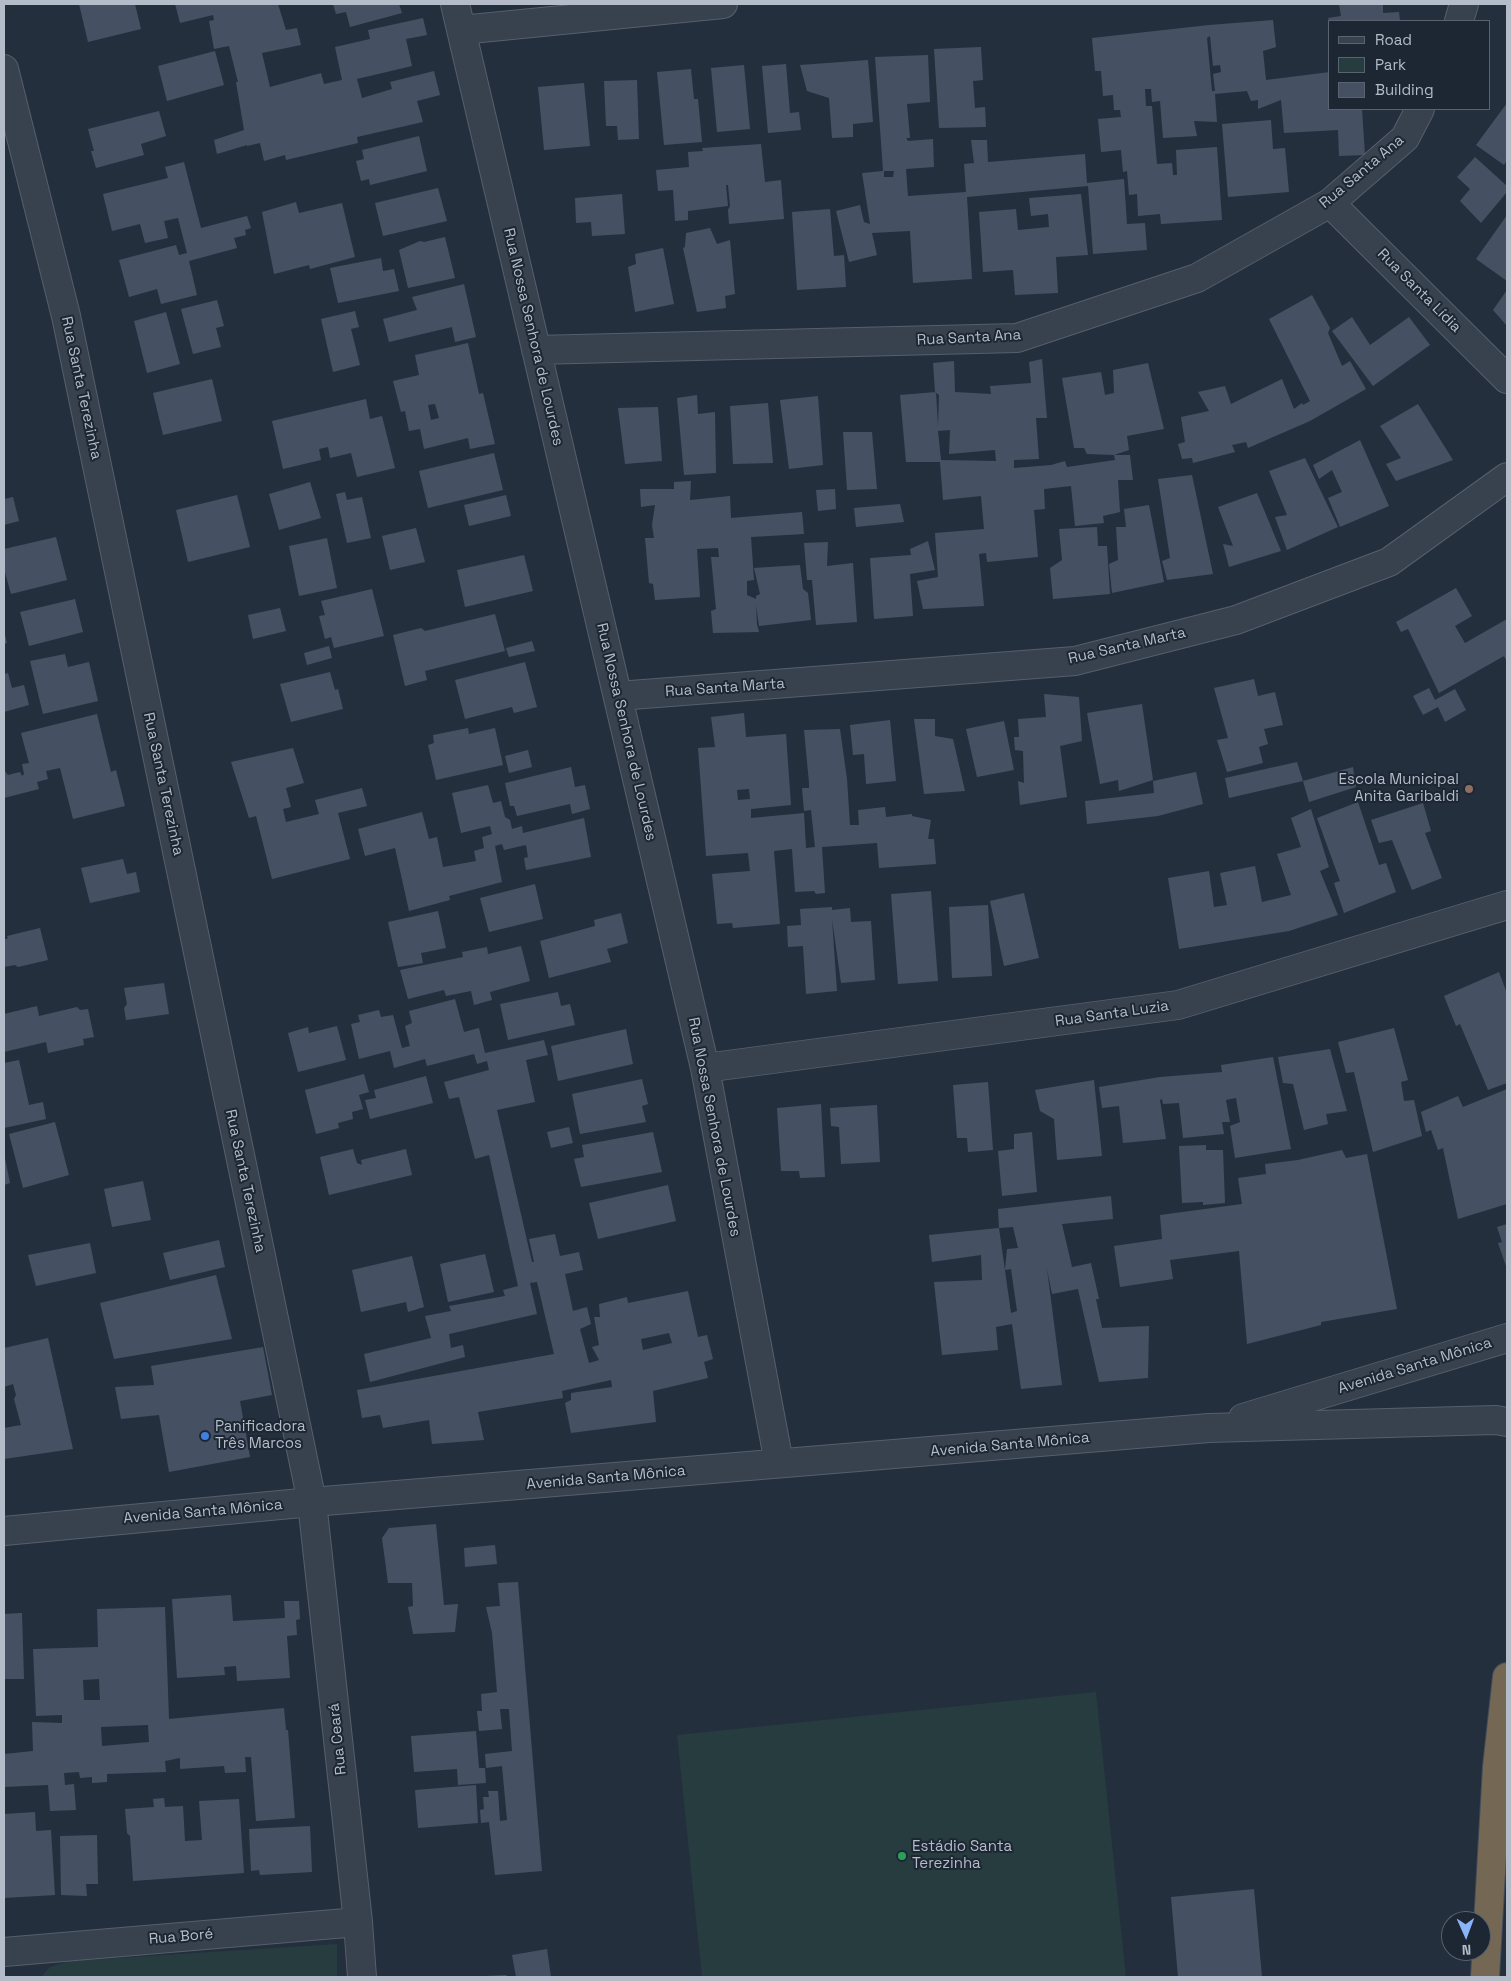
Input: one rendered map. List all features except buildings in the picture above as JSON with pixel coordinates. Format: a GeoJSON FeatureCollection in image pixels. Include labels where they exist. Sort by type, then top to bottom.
{"type":"FeatureCollection","features":[{"type":"Feature","properties":{"kind":"highway"},"geometry":{"type":"LineString","coordinates":[[1485,1977],[1497,1767],[1507,1678]]}},
{"type":"Feature","properties":{"kind":"street","name":"Rua Nossa Senhora de Lourdes"},"geometry":{"type":"LineString","coordinates":[[455,4],[705,1068],[779,1463]]}},
{"type":"Feature","properties":{"kind":"street"},"geometry":{"type":"LineString","coordinates":[[461,30],[723,4]]}},
{"type":"Feature","properties":{"kind":"street"},"geometry":{"type":"LineString","coordinates":[[1458,20],[1464,4]]}},
{"type":"Feature","properties":{"kind":"street","name":"Rua Santa Terezinha"},"geometry":{"type":"LineString","coordinates":[[4,69],[66,316],[312,1502]]}},
{"type":"Feature","properties":{"kind":"street","name":"Rua Santa Ana"},"geometry":{"type":"LineString","coordinates":[[536,350],[1018,338],[1197,278],[1330,203],[1405,138],[1419,110]]}},
{"type":"Feature","properties":{"kind":"street","name":"Rua Santa Lídia"},"geometry":{"type":"LineString","coordinates":[[1330,203],[1507,379]]}},
{"type":"Feature","properties":{"kind":"street","name":"Rua Santa Marta"},"geometry":{"type":"LineString","coordinates":[[618,696],[1074,661],[1236,620],[1389,562],[1507,477]]}},
{"type":"Feature","properties":{"kind":"street","name":"Rua Santa Luzia"},"geometry":{"type":"LineString","coordinates":[[705,1068],[1178,1005],[1507,905]]}},
{"type":"Feature","properties":{"kind":"street","name":"Avenida Santa Mônica"},"geometry":{"type":"LineString","coordinates":[[1209,1428],[1507,1338]]}},
{"type":"Feature","properties":{"kind":"street","name":"Avenida Santa Mônica"},"geometry":{"type":"LineString","coordinates":[[4,1531],[312,1502],[1209,1428],[1507,1422]]}},
{"type":"Feature","properties":{"kind":"street","name":"Rua Ceará"},"geometry":{"type":"LineString","coordinates":[[312,1502],[358,1922],[362,1977]]}},
{"type":"Feature","properties":{"kind":"street","name":"Rua Boré"},"geometry":{"type":"LineString","coordinates":[[4,1952],[358,1922]]}},
{"type":"Feature","properties":{"kind":"green space","name":"Estádio Santa Terezinha"},"geometry":{"type":"Polygon","coordinates":[[[1096,1692],[1126,1977],[702,1977],[677,1735],[1096,1692]]]}},
{"type":"Feature","properties":{"kind":"green space"},"geometry":{"type":"Polygon","coordinates":[[[337,1944],[337,1977],[41,1977],[50,1967],[70,1961],[337,1944]]]}},
{"type":"Feature","properties":{"kind":"place","name":"Escola Municipal Anita Garibaldi"},"geometry":{"type":"Point","coordinates":[1469,789]}},
{"type":"Feature","properties":{"kind":"place","name":"Panificadora Três Marcos"},"geometry":{"type":"Point","coordinates":[205,1436]}},
{"type":"Feature","properties":{"kind":"place","name":"Estádio Santa Terezinha"},"geometry":{"type":"Point","coordinates":[902,1856]}}]}
